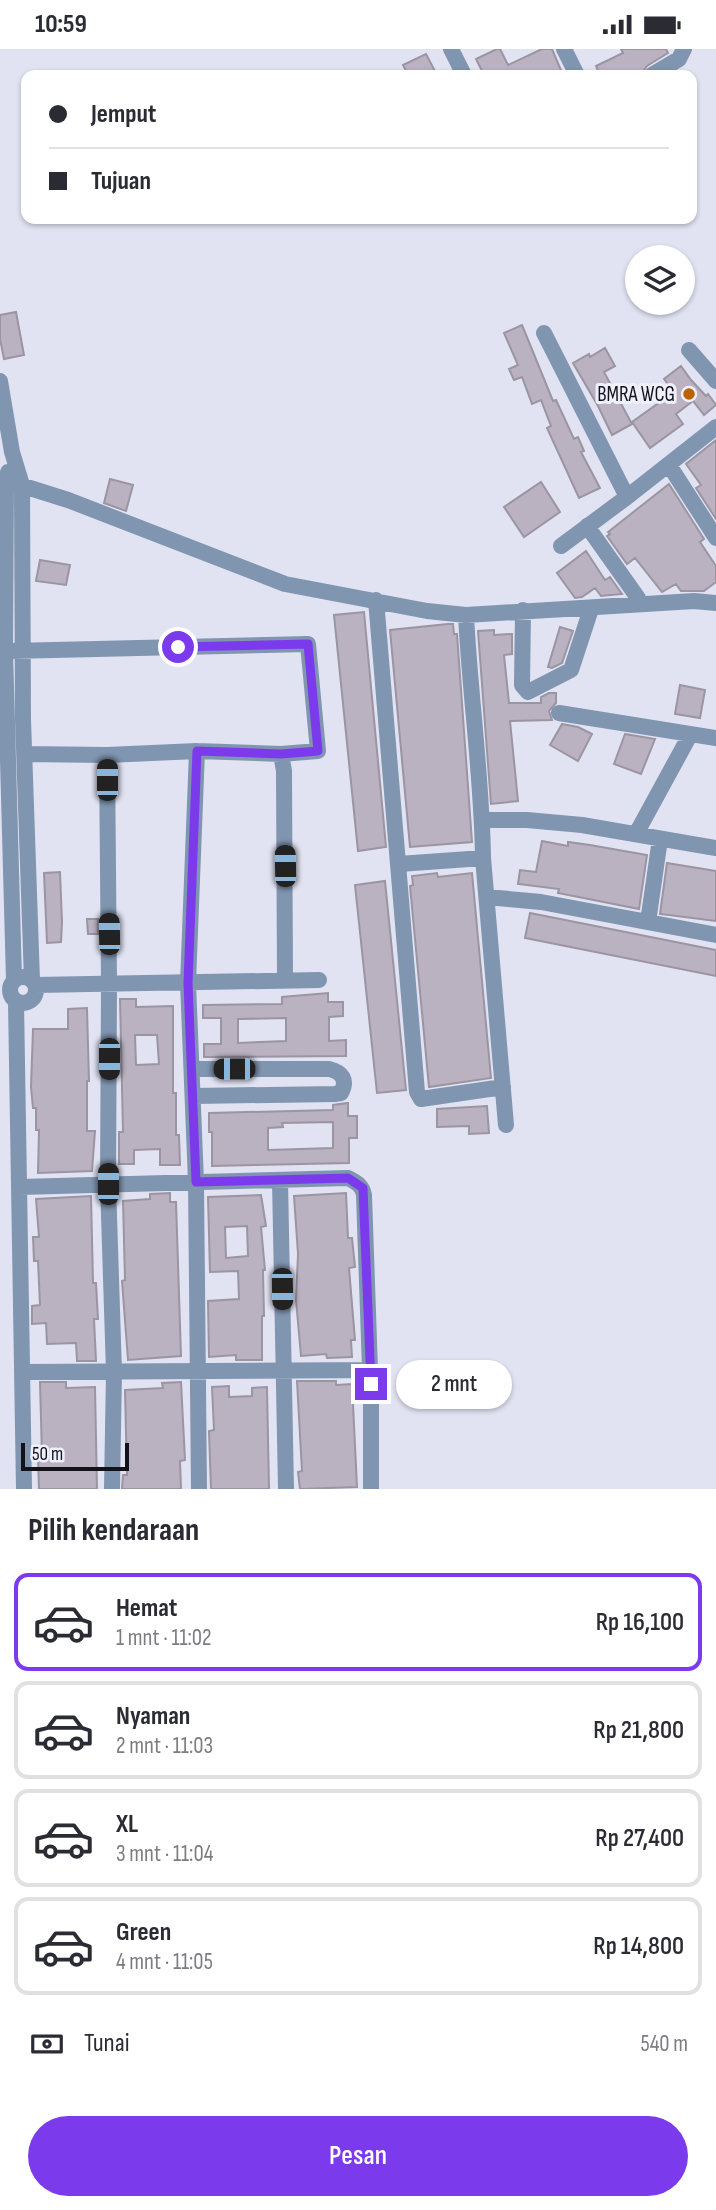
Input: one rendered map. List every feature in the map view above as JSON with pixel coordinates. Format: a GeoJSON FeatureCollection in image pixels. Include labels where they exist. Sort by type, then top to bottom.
{"type":"FeatureCollection","features":[{"type":"Feature","properties":{"kind":"street"},"geometry":{"type":"LineString","coordinates":[[451,49],[462,70]]}},
{"type":"Feature","properties":{"kind":"street"},"geometry":{"type":"LineString","coordinates":[[564,49],[574,70]]}},
{"type":"Feature","properties":{"kind":"street"},"geometry":{"type":"LineString","coordinates":[[660,70],[679,59],[684,49]]}},
{"type":"Feature","properties":{"kind":"street"},"geometry":{"type":"LineString","coordinates":[[544,333],[627,497]]}},
{"type":"Feature","properties":{"kind":"street"},"geometry":{"type":"LineString","coordinates":[[690,350],[716,381]]}},
{"type":"Feature","properties":{"kind":"street"},"geometry":{"type":"LineString","coordinates":[[0,381],[12,452],[9,483],[13,536],[14,651],[24,754],[33,983],[36,993],[31,1000],[16,1002]]}},
{"type":"Feature","properties":{"kind":"street"},"geometry":{"type":"LineString","coordinates":[[561,546],[716,427]]}},
{"type":"Feature","properties":{"kind":"street"},"geometry":{"type":"LineString","coordinates":[[668,465],[716,538]]}},
{"type":"Feature","properties":{"kind":"street"},"geometry":{"type":"LineString","coordinates":[[9,483],[77,504],[285,584],[427,611],[466,615],[694,601],[716,603]]}},
{"type":"Feature","properties":{"kind":"street"},"geometry":{"type":"LineString","coordinates":[[587,526],[638,597]]}},
{"type":"Feature","properties":{"kind":"street"},"geometry":{"type":"LineString","coordinates":[[376,600],[418,1097],[421,1099],[503,1087]]}},
{"type":"Feature","properties":{"kind":"street"},"geometry":{"type":"LineString","coordinates":[[523,610],[522,685],[528,692],[572,670],[591,609]]}},
{"type":"Feature","properties":{"kind":"street"},"geometry":{"type":"LineString","coordinates":[[466,615],[486,897],[506,1125]]}},
{"type":"Feature","properties":{"kind":"street"},"geometry":{"type":"LineString","coordinates":[[14,651],[308,644],[318,751],[281,754],[197,751],[107,755],[24,754]]}},
{"type":"Feature","properties":{"kind":"street"},"geometry":{"type":"LineString","coordinates":[[14,651],[4,763],[5,846],[12,876],[6,923],[14,980],[9,991],[16,1002],[24,1489]]}},
{"type":"Feature","properties":{"kind":"street"},"geometry":{"type":"LineString","coordinates":[[559,713],[716,739]]}},
{"type":"Feature","properties":{"kind":"street"},"geometry":{"type":"LineString","coordinates":[[636,834],[690,735]]}},
{"type":"Feature","properties":{"kind":"street"},"geometry":{"type":"LineString","coordinates":[[197,751],[188,983],[196,1182],[199,1489]]}},
{"type":"Feature","properties":{"kind":"street"},"geometry":{"type":"LineString","coordinates":[[281,754],[284,771],[285,981]]}},
{"type":"Feature","properties":{"kind":"street"},"geometry":{"type":"LineString","coordinates":[[107,755],[108,1184],[114,1372],[112,1489]]}},
{"type":"Feature","properties":{"kind":"street"},"geometry":{"type":"LineString","coordinates":[[482,820],[527,820],[582,825],[716,848]]}},
{"type":"Feature","properties":{"kind":"street"},"geometry":{"type":"LineString","coordinates":[[648,922],[660,839]]}},
{"type":"Feature","properties":{"kind":"street"},"geometry":{"type":"LineString","coordinates":[[399,864],[483,858]]}},
{"type":"Feature","properties":{"kind":"street"},"geometry":{"type":"LineString","coordinates":[[12,876],[29,877]]}},
{"type":"Feature","properties":{"kind":"street"},"geometry":{"type":"LineString","coordinates":[[486,897],[541,902],[716,935]]}},
{"type":"Feature","properties":{"kind":"street"},"geometry":{"type":"LineString","coordinates":[[14,980],[23,977],[33,983],[109,985],[319,980]]}},
{"type":"Feature","properties":{"kind":"street"},"geometry":{"type":"LineString","coordinates":[[192,1069],[339,1071],[343,1076],[344,1086],[341,1093],[335,1094],[193,1096]]}},
{"type":"Feature","properties":{"kind":"street"},"geometry":{"type":"LineString","coordinates":[[234,1069],[234,1095]]}},
{"type":"Feature","properties":{"kind":"street"},"geometry":{"type":"LineString","coordinates":[[297,1069],[298,1095]]}},
{"type":"Feature","properties":{"kind":"street"},"geometry":{"type":"LineString","coordinates":[[20,1187],[348,1178],[363,1188],[372,1489]]}},
{"type":"Feature","properties":{"kind":"street"},"geometry":{"type":"LineString","coordinates":[[280,1180],[286,1489]]}},
{"type":"Feature","properties":{"kind":"street"},"geometry":{"type":"LineString","coordinates":[[23,1372],[370,1370]]}},
{"type":"Feature","properties":{"kind":"building"},"geometry":{"type":"Polygon","coordinates":[[[500,49],[508,65],[542,49],[552,49],[561,70],[482,70],[476,59],[500,49]]]}},
{"type":"Feature","properties":{"kind":"building"},"geometry":{"type":"Polygon","coordinates":[[[621,49],[666,49],[668,53],[644,70],[598,70],[596,66],[623,53],[621,49]]]}},
{"type":"Feature","properties":{"kind":"building"},"geometry":{"type":"Polygon","coordinates":[[[426,54],[434,70],[406,70],[403,65],[426,54]]]}},
{"type":"Feature","properties":{"kind":"building"},"geometry":{"type":"Polygon","coordinates":[[[16,312],[24,355],[4,359],[0,339],[0,315],[16,312]]]}},
{"type":"Feature","properties":{"kind":"building"},"geometry":{"type":"Polygon","coordinates":[[[522,325],[553,401],[556,400],[574,439],[578,437],[584,451],[581,452],[600,488],[579,498],[547,428],[551,426],[541,400],[532,404],[522,377],[514,380],[509,369],[518,365],[504,333],[522,325]]]}},
{"type":"Feature","properties":{"kind":"building"},"geometry":{"type":"Polygon","coordinates":[[[605,348],[615,366],[604,372],[632,424],[612,435],[573,363],[605,348]]]}},
{"type":"Feature","properties":{"kind":"building"},"geometry":{"type":"Polygon","coordinates":[[[681,366],[716,405],[704,415],[693,401],[676,414],[683,424],[650,448],[632,422],[674,392],[664,379],[681,366]]]}},
{"type":"Feature","properties":{"kind":"building"},"geometry":{"type":"Polygon","coordinates":[[[716,440],[716,519],[696,488],[701,485],[686,464],[716,440]]]}},
{"type":"Feature","properties":{"kind":"building"},"geometry":{"type":"Polygon","coordinates":[[[110,479],[133,485],[126,511],[104,503],[110,479]]]}},
{"type":"Feature","properties":{"kind":"building"},"geometry":{"type":"Polygon","coordinates":[[[541,482],[560,512],[524,537],[504,507],[541,482]]]}},
{"type":"Feature","properties":{"kind":"building"},"geometry":{"type":"Polygon","coordinates":[[[669,484],[704,539],[700,542],[716,566],[716,582],[704,591],[681,591],[676,584],[662,592],[635,558],[627,564],[607,536],[610,534],[608,532],[669,484]]]}},
{"type":"Feature","properties":{"kind":"building"},"geometry":{"type":"Polygon","coordinates":[[[586,551],[605,580],[610,577],[622,594],[601,596],[595,588],[582,597],[575,598],[557,573],[586,551]]]}},
{"type":"Feature","properties":{"kind":"building"},"geometry":{"type":"Polygon","coordinates":[[[40,560],[70,565],[66,585],[36,581],[40,560]]]}},
{"type":"Feature","properties":{"kind":"building"},"geometry":{"type":"Polygon","coordinates":[[[364,612],[386,847],[358,851],[334,615],[364,612]]]}},
{"type":"Feature","properties":{"kind":"building"},"geometry":{"type":"Polygon","coordinates":[[[453,624],[454,634],[457,634],[472,842],[410,847],[390,630],[453,624]]]}},
{"type":"Feature","properties":{"kind":"building"},"geometry":{"type":"Polygon","coordinates":[[[560,627],[573,631],[562,663],[552,668],[548,667],[560,627]]]}},
{"type":"Feature","properties":{"kind":"building"},"geometry":{"type":"Polygon","coordinates":[[[494,630],[494,635],[512,634],[512,654],[504,655],[509,703],[541,703],[541,697],[556,693],[556,703],[549,711],[552,720],[510,721],[518,801],[491,804],[478,631],[494,630]]]}},
{"type":"Feature","properties":{"kind":"building"},"geometry":{"type":"Polygon","coordinates":[[[680,685],[705,690],[700,718],[675,714],[680,685]]]}},
{"type":"Feature","properties":{"kind":"building"},"geometry":{"type":"Polygon","coordinates":[[[562,724],[578,727],[592,734],[578,761],[550,745],[562,724]]]}},
{"type":"Feature","properties":{"kind":"building"},"geometry":{"type":"Polygon","coordinates":[[[625,734],[655,739],[641,774],[614,764],[625,734]]]}},
{"type":"Feature","properties":{"kind":"building"},"geometry":{"type":"Polygon","coordinates":[[[542,841],[568,846],[568,842],[647,855],[639,909],[558,893],[559,889],[518,884],[520,870],[536,872],[542,841]]]}},
{"type":"Feature","properties":{"kind":"building"},"geometry":{"type":"Polygon","coordinates":[[[667,863],[716,871],[716,921],[660,914],[667,863]]]}},
{"type":"Feature","properties":{"kind":"building"},"geometry":{"type":"Polygon","coordinates":[[[60,872],[61,942],[47,943],[44,873],[60,872]]]}},
{"type":"Feature","properties":{"kind":"building"},"geometry":{"type":"Polygon","coordinates":[[[437,873],[438,877],[472,873],[491,1078],[429,1087],[410,886],[413,885],[412,876],[437,873]]]}},
{"type":"Feature","properties":{"kind":"building"},"geometry":{"type":"Polygon","coordinates":[[[385,881],[406,1090],[377,1093],[355,885],[385,881]]]}},
{"type":"Feature","properties":{"kind":"building"},"geometry":{"type":"Polygon","coordinates":[[[530,913],[716,950],[716,976],[525,938],[530,913]]]}},
{"type":"Feature","properties":{"kind":"building"},"geometry":{"type":"Polygon","coordinates":[[[87,919],[98,919],[98,934],[88,934],[87,919]]]}},
{"type":"Feature","properties":{"kind":"building"},"geometry":{"type":"Polygon","coordinates":[[[328,993],[328,1002],[343,1002],[343,1016],[329,1017],[329,1041],[346,1040],[346,1056],[204,1057],[204,1044],[221,1044],[221,1018],[203,1018],[203,1005],[282,1004],[282,997],[328,993]],[[286,1018],[238,1019],[238,1043],[286,1041],[286,1018]]]}},
{"type":"Feature","properties":{"kind":"building"},"geometry":{"type":"Polygon","coordinates":[[[120,999],[136,999],[136,1007],[173,1006],[173,1093],[176,1093],[176,1135],[179,1135],[180,1165],[160,1165],[160,1149],[134,1150],[134,1164],[119,1164],[119,1132],[123,1132],[120,999]],[[135,1035],[136,1065],[159,1064],[157,1035],[135,1035]]]}},
{"type":"Feature","properties":{"kind":"building"},"geometry":{"type":"Polygon","coordinates":[[[87,1008],[87,1131],[95,1131],[92,1171],[38,1173],[39,1130],[36,1130],[36,1108],[33,1108],[31,1087],[33,1029],[68,1029],[68,1009],[87,1008]]]}},
{"type":"Feature","properties":{"kind":"building"},"geometry":{"type":"Polygon","coordinates":[[[348,1103],[348,1116],[357,1116],[357,1138],[349,1138],[349,1163],[212,1166],[209,1113],[333,1110],[333,1105],[348,1103]],[[333,1122],[282,1123],[283,1127],[268,1128],[268,1150],[333,1148],[333,1122]]]}},
{"type":"Feature","properties":{"kind":"building"},"geometry":{"type":"Polygon","coordinates":[[[487,1106],[489,1133],[469,1134],[469,1126],[437,1127],[437,1109],[487,1106]]]}},
{"type":"Feature","properties":{"kind":"building"},"geometry":{"type":"Polygon","coordinates":[[[170,1193],[170,1202],[176,1202],[181,1356],[128,1360],[122,1281],[125,1280],[123,1201],[150,1199],[150,1194],[170,1193]]]}},
{"type":"Feature","properties":{"kind":"building"},"geometry":{"type":"Polygon","coordinates":[[[346,1193],[348,1238],[352,1238],[355,1267],[349,1268],[355,1340],[351,1340],[352,1357],[327,1358],[326,1354],[301,1356],[296,1300],[298,1254],[294,1196],[346,1193]]]}},
{"type":"Feature","properties":{"kind":"building"},"geometry":{"type":"Polygon","coordinates":[[[261,1195],[266,1226],[261,1227],[265,1270],[262,1360],[236,1360],[236,1355],[209,1357],[208,1301],[239,1299],[238,1271],[210,1272],[208,1197],[261,1195]],[[247,1226],[225,1227],[226,1258],[248,1256],[247,1226]]]}},
{"type":"Feature","properties":{"kind":"building"},"geometry":{"type":"Polygon","coordinates":[[[91,1196],[93,1283],[96,1283],[98,1319],[94,1319],[96,1361],[77,1361],[76,1343],[47,1344],[46,1323],[32,1324],[32,1306],[40,1305],[38,1261],[34,1261],[33,1237],[39,1237],[36,1199],[91,1196]]]}},
{"type":"Feature","properties":{"kind":"building"},"geometry":{"type":"Polygon","coordinates":[[[297,1381],[336,1381],[336,1385],[352,1384],[357,1487],[300,1489],[298,1472],[302,1471],[297,1381]]]}},
{"type":"Feature","properties":{"kind":"building"},"geometry":{"type":"Polygon","coordinates":[[[40,1382],[66,1382],[66,1388],[95,1387],[97,1489],[39,1489],[38,1456],[42,1456],[40,1382]]]}},
{"type":"Feature","properties":{"kind":"building"},"geometry":{"type":"Polygon","coordinates":[[[181,1382],[185,1460],[180,1461],[181,1489],[122,1489],[123,1475],[127,1475],[125,1390],[163,1388],[162,1383],[181,1382]]]}},
{"type":"Feature","properties":{"kind":"building"},"geometry":{"type":"Polygon","coordinates":[[[229,1386],[229,1397],[252,1396],[252,1388],[267,1387],[269,1489],[211,1489],[209,1431],[214,1430],[212,1387],[229,1386]]]}},
{"type":"Feature","properties":{"kind":"place","name":"BMRA WCG"},"geometry":{"type":"Point","coordinates":[689,394]}},
{"type":"Feature","properties":{"kind":"route"},"geometry":{"type":"LineString","coordinates":[[178,647],[308,644],[318,751],[281,754],[197,751],[188,983],[196,1182],[348,1178],[363,1188],[371,1384]]}}]}
